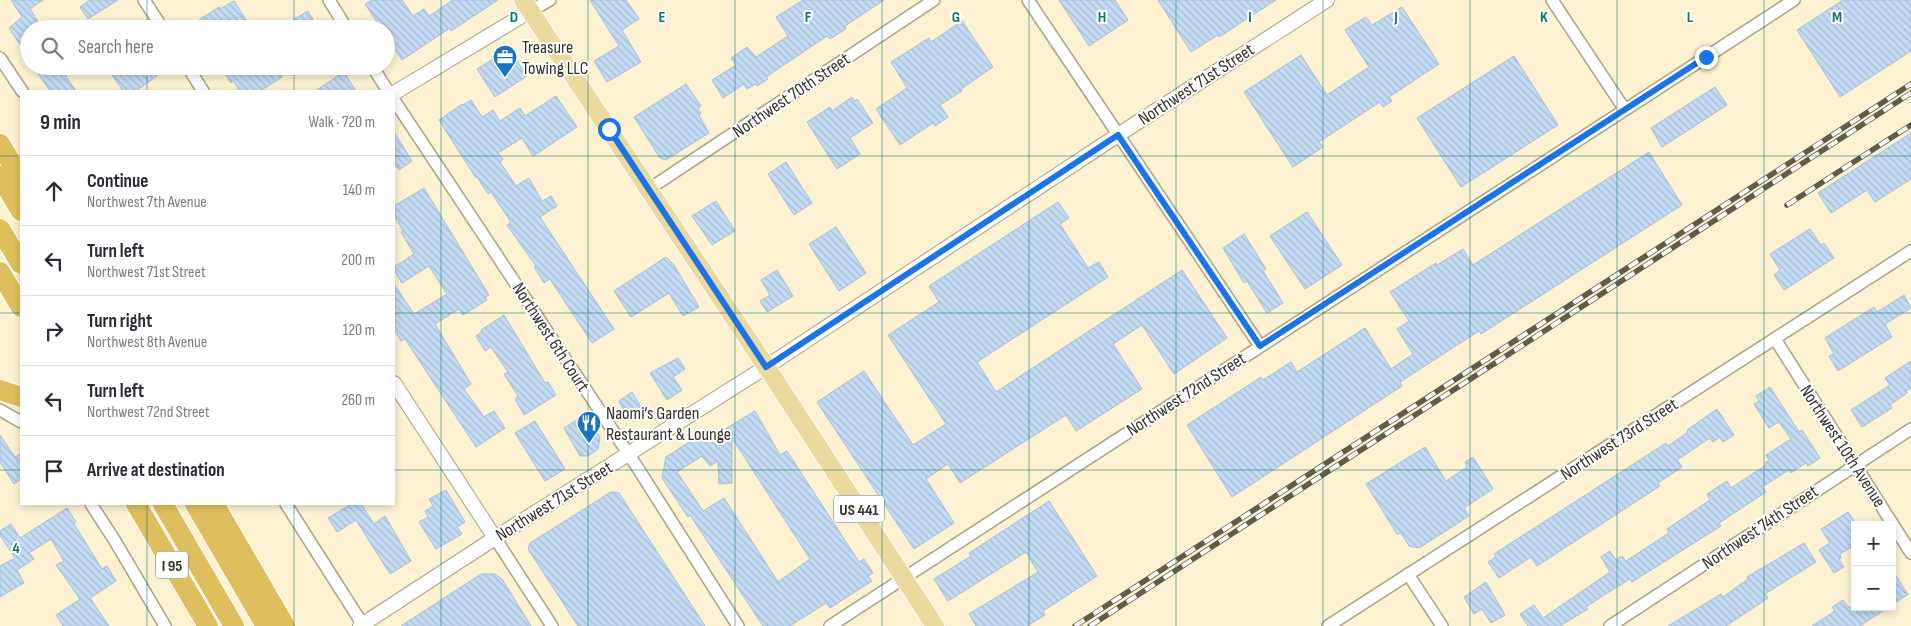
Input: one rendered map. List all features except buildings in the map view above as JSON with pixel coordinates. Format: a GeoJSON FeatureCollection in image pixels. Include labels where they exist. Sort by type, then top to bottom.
{"type":"FeatureCollection","features":[{"type":"Feature","properties":{"kind":"highway"},"geometry":{"type":"LineString","coordinates":[[0,144],[20,177]]}},
{"type":"Feature","properties":{"kind":"highway"},"geometry":{"type":"LineString","coordinates":[[0,176],[20,209]]}},
{"type":"Feature","properties":{"kind":"highway"},"geometry":{"type":"LineString","coordinates":[[0,229],[20,262]]}},
{"type":"Feature","properties":{"kind":"highway"},"geometry":{"type":"LineString","coordinates":[[0,272],[20,306]]}},
{"type":"Feature","properties":{"kind":"highway"},"geometry":{"type":"LineString","coordinates":[[0,390],[20,397]]}},
{"type":"Feature","properties":{"kind":"highway"},"geometry":{"type":"LineString","coordinates":[[130,505],[154,534]]}},
{"type":"Feature","properties":{"kind":"highway","name":"I 95"},"geometry":{"type":"LineString","coordinates":[[137,505],[208,626]]}},
{"type":"Feature","properties":{"kind":"highway"},"geometry":{"type":"LineString","coordinates":[[164,505],[234,626]]}},
{"type":"Feature","properties":{"kind":"highway"},"geometry":{"type":"LineString","coordinates":[[196,505],[274,623]]}},
{"type":"Feature","properties":{"kind":"highway"},"geometry":{"type":"LineString","coordinates":[[215,505],[238,544]]}},
{"type":"Feature","properties":{"kind":"highway"},"geometry":{"type":"LineString","coordinates":[[220,505],[274,623]]}},
{"type":"Feature","properties":{"kind":"main road","name":"US 441"},"geometry":{"type":"LineString","coordinates":[[527,5],[935,626]]}},
{"type":"Feature","properties":{"kind":"street"},"geometry":{"type":"LineString","coordinates":[[144,0],[157,20]]}},
{"type":"Feature","properties":{"kind":"street"},"geometry":{"type":"LineString","coordinates":[[329,0],[341,20]]}},
{"type":"Feature","properties":{"kind":"street"},"geometry":{"type":"LineString","coordinates":[[395,92],[527,5],[550,0]]}},
{"type":"Feature","properties":{"kind":"street","name":"Northwest 70th Street"},"geometry":{"type":"LineString","coordinates":[[649,189],[934,0]]}},
{"type":"Feature","properties":{"kind":"street"},"geometry":{"type":"LineString","coordinates":[[1028,0],[1260,346]]}},
{"type":"Feature","properties":{"kind":"street","name":"Northwest 71st Street"},"geometry":{"type":"LineString","coordinates":[[362,625],[495,538],[766,367],[1327,0]]}},
{"type":"Feature","properties":{"kind":"street"},"geometry":{"type":"LineString","coordinates":[[1552,0],[1625,110]]}},
{"type":"Feature","properties":{"kind":"street","name":"Northwest 72nd Street"},"geometry":{"type":"LineString","coordinates":[[830,626],[1794,0]]}},
{"type":"Feature","properties":{"kind":"street"},"geometry":{"type":"LineString","coordinates":[[0,58],[21,90]]}},
{"type":"Feature","properties":{"kind":"street"},"geometry":{"type":"LineString","coordinates":[[193,75],[202,90]]}},
{"type":"Feature","properties":{"kind":"street"},"geometry":{"type":"LineString","coordinates":[[378,75],[387,90]]}},
{"type":"Feature","properties":{"kind":"street","name":"Northwest 6th Court"},"geometry":{"type":"LineString","coordinates":[[395,102],[628,454],[738,626]]}},
{"type":"Feature","properties":{"kind":"street","name":"Northwest 73rd Street"},"geometry":{"type":"LineString","coordinates":[[1328,626],[1911,251]]}},
{"type":"Feature","properties":{"kind":"street","name":"Northwest 10th Avenue"},"geometry":{"type":"LineString","coordinates":[[1775,340],[1911,553]]}},
{"type":"Feature","properties":{"kind":"street"},"geometry":{"type":"LineString","coordinates":[[395,385],[552,626]]}},
{"type":"Feature","properties":{"kind":"street"},"geometry":{"type":"LineString","coordinates":[[0,410],[20,421]]}},
{"type":"Feature","properties":{"kind":"street","name":"Northwest 74th Street"},"geometry":{"type":"LineString","coordinates":[[1610,626],[1854,464],[1911,429]]}},
{"type":"Feature","properties":{"kind":"street"},"geometry":{"type":"LineString","coordinates":[[92,505],[116,541],[165,626]]}},
{"type":"Feature","properties":{"kind":"street"},"geometry":{"type":"LineString","coordinates":[[287,505],[362,625]]}},
{"type":"Feature","properties":{"kind":"street"},"geometry":{"type":"LineString","coordinates":[[1408,574],[1442,626]]}},
{"type":"Feature","properties":{"kind":"railway"},"geometry":{"type":"LineString","coordinates":[[1075,626],[1911,84]]}},
{"type":"Feature","properties":{"kind":"railway"},"geometry":{"type":"LineString","coordinates":[[1090,626],[1911,93]]}},
{"type":"Feature","properties":{"kind":"railway"},"geometry":{"type":"LineString","coordinates":[[1787,205],[1911,125]]}},
{"type":"Feature","properties":{"kind":"place","name":"Treasure Towing LLC"},"geometry":{"type":"Point","coordinates":[505,78]}},
{"type":"Feature","properties":{"kind":"place","name":"Naomi’s Garden Restaurant & Lounge"},"geometry":{"type":"Point","coordinates":[589,444]}},
{"type":"Feature","properties":{"kind":"route"},"geometry":{"type":"LineString","coordinates":[[609,129],[766,367],[1118,135],[1260,346],[1706,57]]}}]}
